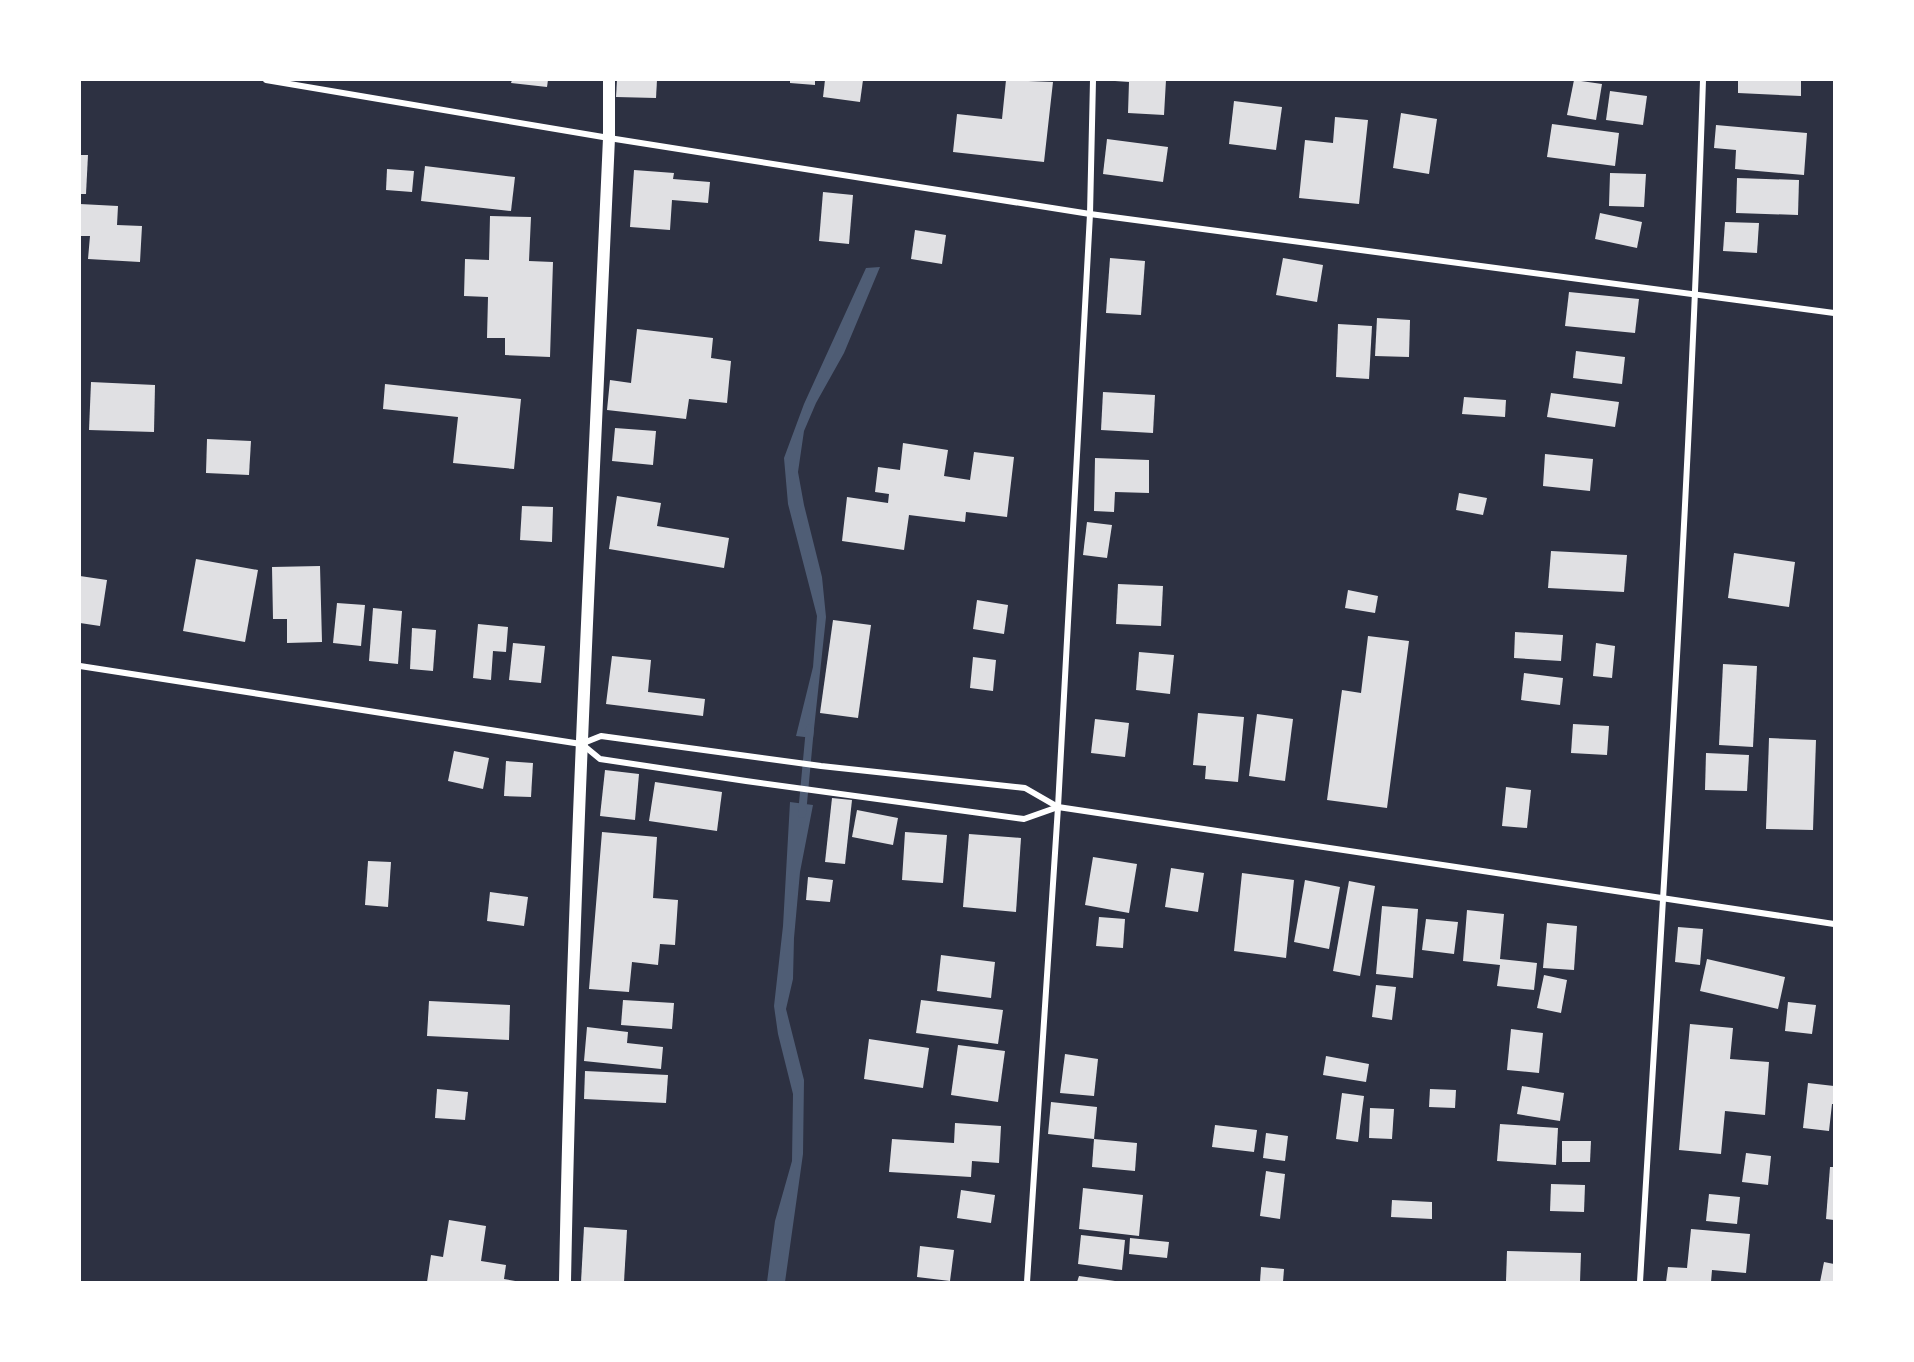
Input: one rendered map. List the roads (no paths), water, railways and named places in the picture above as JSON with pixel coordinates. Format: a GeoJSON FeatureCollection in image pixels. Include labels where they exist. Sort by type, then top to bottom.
{"type":"FeatureCollection","features":[{"type":"Feature","properties":{"kind":"main road"},"geometry":{"type":"LineString","coordinates":[[565,1282],[567,1138],[581,744],[609,138],[609,80]]}},
{"type":"Feature","properties":{"kind":"street"},"geometry":{"type":"LineString","coordinates":[[266,80],[609,138],[1090,214],[1834,313]]}},
{"type":"Feature","properties":{"kind":"street"},"geometry":{"type":"LineString","coordinates":[[1027,1282],[1058,807],[1090,214],[1093,80]]}},
{"type":"Feature","properties":{"kind":"street"},"geometry":{"type":"LineString","coordinates":[[1640,1282],[1664,898],[1696,295],[1703,80]]}},
{"type":"Feature","properties":{"kind":"street"},"geometry":{"type":"LineString","coordinates":[[80,666],[581,744],[600,759],[746,781],[1024,819],[1058,807]]}},
{"type":"Feature","properties":{"kind":"street"},"geometry":{"type":"LineString","coordinates":[[581,744],[601,736],[821,766],[1026,788],[1058,807],[1834,924]]}},
{"type":"Feature","properties":{"kind":"water"},"geometry":{"type":"Polygon","coordinates":[[[880,267],[844,353],[816,403],[804,431],[798,472],[822,577],[826,617],[813,738],[796,736],[813,667],[817,616],[788,504],[784,458],[804,404],[866,268],[880,267]]]}},
{"type":"Feature","properties":{"kind":"water"},"geometry":{"type":"Polygon","coordinates":[[[790,802],[813,805],[800,872],[793,979],[786,1009],[804,1080],[803,1154],[785,1282],[767,1282],[775,1221],[792,1161],[793,1094],[778,1034],[774,1006],[783,926],[790,802]]]}},
{"type":"Feature","properties":{"kind":"waterway"},"geometry":{"type":"LineString","coordinates":[[802,814],[810,728]]}}]}
